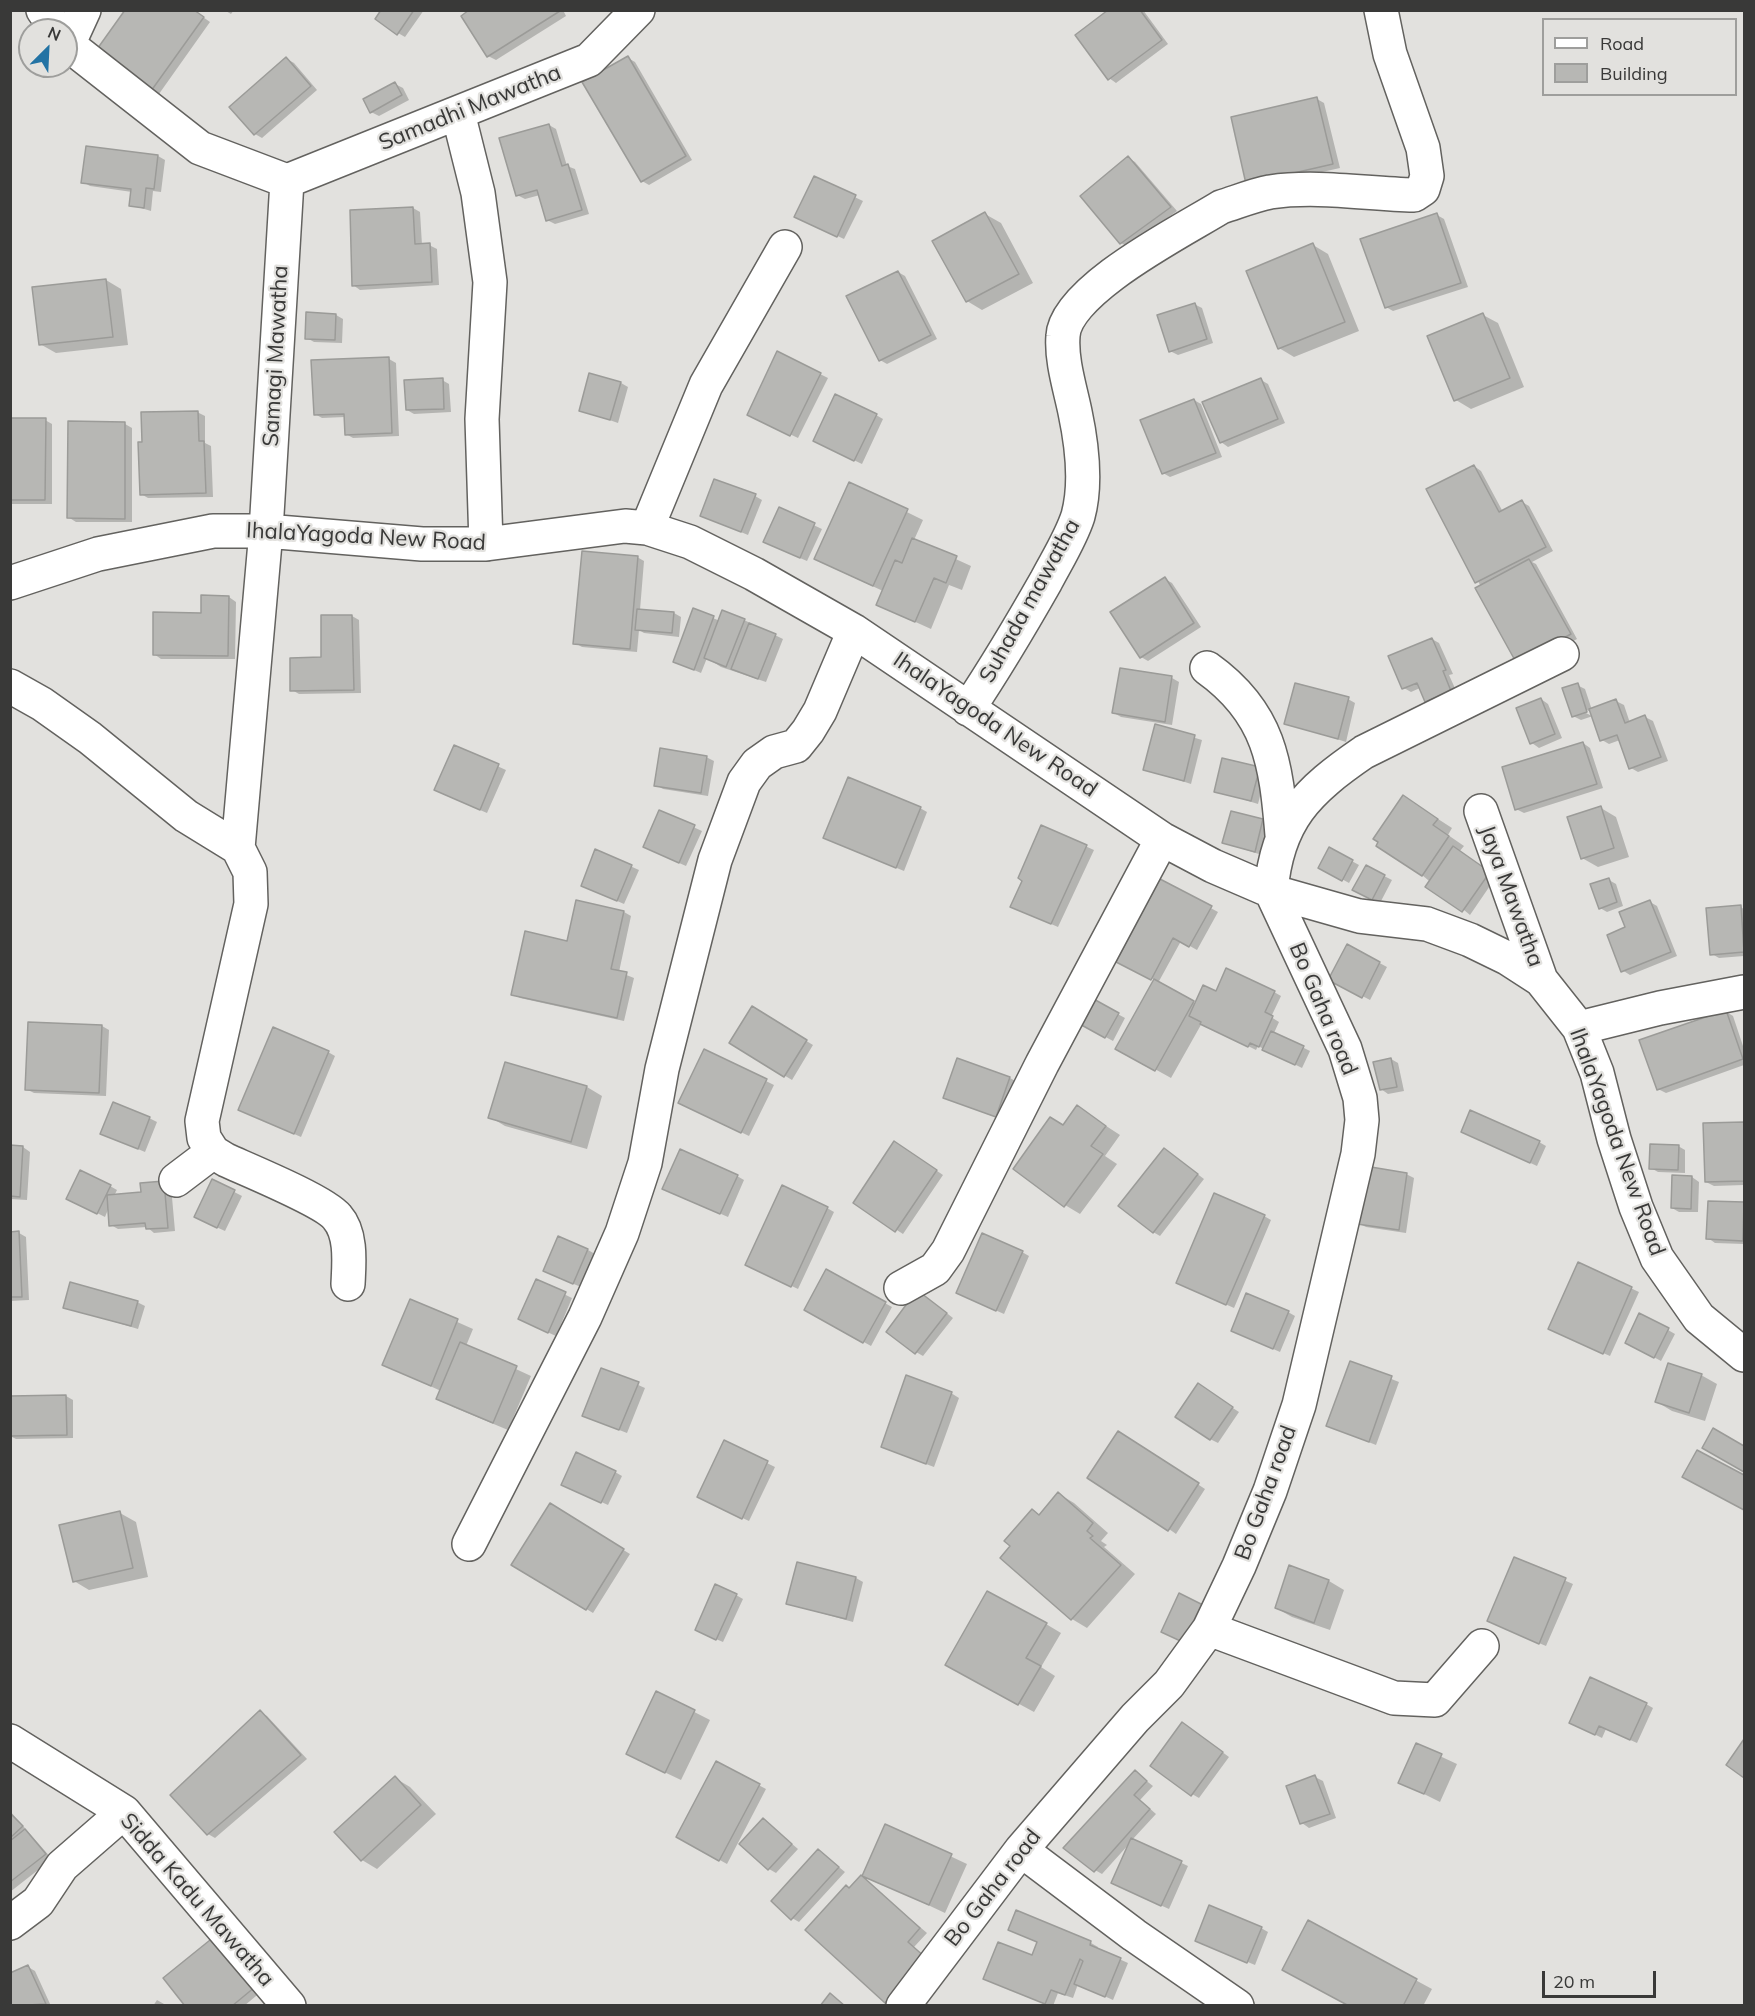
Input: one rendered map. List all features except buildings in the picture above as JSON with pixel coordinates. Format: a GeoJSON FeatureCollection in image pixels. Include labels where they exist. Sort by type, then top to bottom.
{"type":"FeatureCollection","features":[{"type":"Feature","properties":{"kind":"street","name":"Samadhi Mawatha"},"geometry":{"type":"LineString","coordinates":[[287,181],[589,60],[638,10]]}},
{"type":"Feature","properties":{"kind":"street","name":"Suhada mawatha"},"geometry":{"type":"LineString","coordinates":[[968,709],[1008,649],[1058,558],[1078,516],[1083,477],[1078,425],[1062,334],[1072,312],[1085,297],[1106,278],[1221,207],[1270,192],[1349,190],[1414,195],[1423,189],[1427,176],[1423,147],[1390,54],[1381,10]]}},
{"type":"Feature","properties":{"kind":"street"},"geometry":{"type":"LineString","coordinates":[[78,50],[200,147],[287,181]]}},
{"type":"Feature","properties":{"kind":"street"},"geometry":{"type":"LineString","coordinates":[[459,113],[478,193],[490,282],[482,419],[486,544]]}},
{"type":"Feature","properties":{"kind":"street","name":"Samagi Mawatha"},"geometry":{"type":"LineString","coordinates":[[238,848],[266,531],[287,181]]}},
{"type":"Feature","properties":{"kind":"street"},"geometry":{"type":"LineString","coordinates":[[647,528],[706,385],[786,247]]}},
{"type":"Feature","properties":{"kind":"street","name":"IhalaYagoda New Road"},"geometry":{"type":"LineString","coordinates":[[10,583],[98,554],[213,531],[266,531],[422,544],[486,544],[625,526],[647,528],[690,542],[754,574],[854,631],[1162,838],[1212,866],[1271,891],[1359,916],[1427,924],[1507,958],[1541,980],[1579,1028],[1597,1073],[1636,1207],[1658,1258],[1699,1318],[1744,1355]]}},
{"type":"Feature","properties":{"kind":"street"},"geometry":{"type":"LineString","coordinates":[[469,1544],[585,1317],[622,1233],[645,1163],[662,1069],[715,860],[744,782],[757,764],[774,752],[796,746],[808,731],[824,703],[854,631]]}},
{"type":"Feature","properties":{"kind":"street"},"geometry":{"type":"LineString","coordinates":[[1271,891],[1274,863],[1282,835],[1308,798],[1338,771],[1365,752],[1562,654]]}},
{"type":"Feature","properties":{"kind":"street"},"geometry":{"type":"LineString","coordinates":[[1207,668],[1230,684],[1248,707],[1266,738],[1277,781],[1282,835]]}},
{"type":"Feature","properties":{"kind":"street"},"geometry":{"type":"LineString","coordinates":[[10,686],[42,704],[90,738],[186,816],[238,848],[250,872],[251,904],[204,1111],[204,1138],[213,1152],[320,1205],[337,1216],[346,1234],[349,1252],[348,1284]]}},
{"type":"Feature","properties":{"kind":"street","name":"Jaya Mawatha"},"geometry":{"type":"LineString","coordinates":[[1482,811],[1541,980]]}},
{"type":"Feature","properties":{"kind":"street"},"geometry":{"type":"LineString","coordinates":[[901,1288],[935,1269],[948,1251],[1042,1064],[1162,838]]}},
{"type":"Feature","properties":{"kind":"street","name":"Bo Gaha road"},"geometry":{"type":"LineString","coordinates":[[903,2006],[1021,1850],[1135,1718],[1170,1684],[1209,1629],[1239,1566],[1270,1491],[1299,1405],[1358,1154],[1362,1120],[1360,1098],[1345,1049],[1271,891]]}},
{"type":"Feature","properties":{"kind":"street"},"geometry":{"type":"LineString","coordinates":[[1579,1028],[1660,1008],[1744,992]]}},
{"type":"Feature","properties":{"kind":"street"},"geometry":{"type":"LineString","coordinates":[[176,1180],[213,1152]]}},
{"type":"Feature","properties":{"kind":"street"},"geometry":{"type":"LineString","coordinates":[[1209,1629],[1394,1698],[1435,1700],[1482,1646]]}},
{"type":"Feature","properties":{"kind":"street","name":"Sidda Kadu Mawatha"},"geometry":{"type":"LineString","coordinates":[[10,1741],[124,1812],[289,2006]]}},
{"type":"Feature","properties":{"kind":"street"},"geometry":{"type":"LineString","coordinates":[[10,1923],[38,1902],[62,1866],[124,1812]]}},
{"type":"Feature","properties":{"kind":"street"},"geometry":{"type":"LineString","coordinates":[[1021,1850],[1134,1935],[1237,2006]]}}]}
